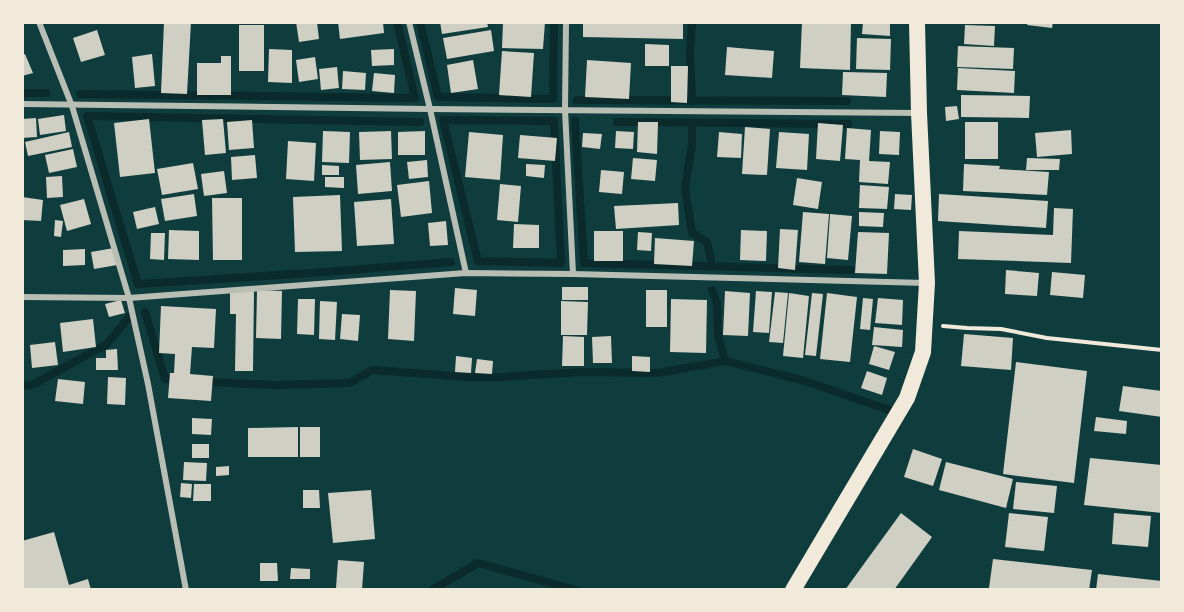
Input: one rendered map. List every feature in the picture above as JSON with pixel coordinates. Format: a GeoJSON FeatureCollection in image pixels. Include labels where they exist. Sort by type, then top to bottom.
{"type":"FeatureCollection","features":[{"type":"Feature","properties":{"kind":"highway"},"geometry":{"type":"LineString","coordinates":[[792,590],[907,398],[923,352],[927,283],[917,22]]}},
{"type":"Feature","properties":{"kind":"street"},"geometry":{"type":"LineString","coordinates":[[39,22],[72,106],[129,298],[148,384],[186,590]]}},
{"type":"Feature","properties":{"kind":"street"},"geometry":{"type":"LineString","coordinates":[[409,22],[466,273]]}},
{"type":"Feature","properties":{"kind":"street"},"geometry":{"type":"LineString","coordinates":[[566,22],[565,110],[573,274]]}},
{"type":"Feature","properties":{"kind":"street"},"geometry":{"type":"LineString","coordinates":[[22,104],[919,113]]}},
{"type":"Feature","properties":{"kind":"street"},"geometry":{"type":"LineString","coordinates":[[22,297],[129,298],[466,273],[927,283]]}},
{"type":"Feature","properties":{"kind":"path"},"geometry":{"type":"LineString","coordinates":[[925,324],[1001,329],[1047,338],[1161,350]]}},
{"type":"Feature","properties":{"kind":"building"},"geometry":{"type":"Polygon","coordinates":[[[164,22],[191,22],[187,94],[161,93],[164,22]]]}},
{"type":"Feature","properties":{"kind":"building"},"geometry":{"type":"Polygon","coordinates":[[[296,22],[317,22],[319,39],[299,42],[296,22]]]}},
{"type":"Feature","properties":{"kind":"building"},"geometry":{"type":"Polygon","coordinates":[[[338,22],[383,22],[384,33],[340,39],[338,22]]]}},
{"type":"Feature","properties":{"kind":"building"},"geometry":{"type":"Polygon","coordinates":[[[440,22],[487,22],[488,27],[442,34],[440,22]]]}},
{"type":"Feature","properties":{"kind":"building"},"geometry":{"type":"Polygon","coordinates":[[[503,22],[545,22],[543,49],[502,48],[503,22]]]}},
{"type":"Feature","properties":{"kind":"building"},"geometry":{"type":"Polygon","coordinates":[[[583,22],[683,22],[683,39],[583,37],[583,22]]]}},
{"type":"Feature","properties":{"kind":"building"},"geometry":{"type":"Polygon","coordinates":[[[802,22],[851,22],[850,70],[800,68],[802,22]]]}},
{"type":"Feature","properties":{"kind":"building"},"geometry":{"type":"Polygon","coordinates":[[[863,22],[890,22],[890,36],[862,34],[863,22]]]}},
{"type":"Feature","properties":{"kind":"building"},"geometry":{"type":"Polygon","coordinates":[[[1028,22],[1053,22],[1052,28],[1027,25],[1028,22]]]}},
{"type":"Feature","properties":{"kind":"building"},"geometry":{"type":"Polygon","coordinates":[[[239,25],[264,25],[264,71],[239,71],[239,25]]]}},
{"type":"Feature","properties":{"kind":"building"},"geometry":{"type":"Polygon","coordinates":[[[965,25],[995,26],[994,46],[964,44],[965,25]]]}},
{"type":"Feature","properties":{"kind":"building"},"geometry":{"type":"Polygon","coordinates":[[[97,30],[105,55],[81,62],[73,38],[97,30]]]}},
{"type":"Feature","properties":{"kind":"building"},"geometry":{"type":"Polygon","coordinates":[[[491,30],[494,51],[447,59],[443,38],[491,30]]]}},
{"type":"Feature","properties":{"kind":"building"},"geometry":{"type":"Polygon","coordinates":[[[857,38],[891,39],[890,70],[856,69],[857,38]]]}},
{"type":"Feature","properties":{"kind":"building"},"geometry":{"type":"Polygon","coordinates":[[[645,44],[669,45],[669,66],[645,66],[645,44]]]}},
{"type":"Feature","properties":{"kind":"building"},"geometry":{"type":"Polygon","coordinates":[[[958,46],[1014,48],[1013,69],[957,67],[958,46]]]}},
{"type":"Feature","properties":{"kind":"building"},"geometry":{"type":"Polygon","coordinates":[[[727,47],[774,51],[772,78],[725,75],[727,47]]]}},
{"type":"Feature","properties":{"kind":"building"},"geometry":{"type":"Polygon","coordinates":[[[269,49],[292,50],[292,83],[268,82],[269,49]]]}},
{"type":"Feature","properties":{"kind":"building"},"geometry":{"type":"Polygon","coordinates":[[[394,49],[394,65],[372,66],[371,50],[394,49]]]}},
{"type":"Feature","properties":{"kind":"building"},"geometry":{"type":"Polygon","coordinates":[[[502,51],[534,53],[531,97],[499,95],[502,51]]]}},
{"type":"Feature","properties":{"kind":"building"},"geometry":{"type":"Polygon","coordinates":[[[25,54],[33,73],[22,76],[22,55],[25,54]]]}},
{"type":"Feature","properties":{"kind":"building"},"geometry":{"type":"Polygon","coordinates":[[[152,54],[155,86],[135,88],[132,57],[152,54]]]}},
{"type":"Feature","properties":{"kind":"building"},"geometry":{"type":"Polygon","coordinates":[[[221,56],[231,56],[231,95],[197,95],[197,63],[221,63],[221,56]]]}},
{"type":"Feature","properties":{"kind":"building"},"geometry":{"type":"Polygon","coordinates":[[[315,57],[318,79],[299,82],[296,60],[315,57]]]}},
{"type":"Feature","properties":{"kind":"building"},"geometry":{"type":"Polygon","coordinates":[[[473,60],[478,89],[451,93],[447,65],[473,60]]]}},
{"type":"Feature","properties":{"kind":"building"},"geometry":{"type":"Polygon","coordinates":[[[587,60],[631,63],[629,99],[585,97],[587,60]]]}},
{"type":"Feature","properties":{"kind":"building"},"geometry":{"type":"Polygon","coordinates":[[[671,66],[688,66],[687,103],[671,102],[671,66]]]}},
{"type":"Feature","properties":{"kind":"building"},"geometry":{"type":"Polygon","coordinates":[[[337,67],[339,88],[321,90],[319,69],[337,67]]]}},
{"type":"Feature","properties":{"kind":"building"},"geometry":{"type":"Polygon","coordinates":[[[958,68],[1015,71],[1014,93],[957,90],[958,68]]]}},
{"type":"Feature","properties":{"kind":"building"},"geometry":{"type":"Polygon","coordinates":[[[343,71],[366,73],[365,90],[342,89],[343,71]]]}},
{"type":"Feature","properties":{"kind":"building"},"geometry":{"type":"Polygon","coordinates":[[[843,72],[887,73],[886,97],[842,95],[843,72]]]}},
{"type":"Feature","properties":{"kind":"building"},"geometry":{"type":"Polygon","coordinates":[[[374,73],[395,75],[394,93],[372,91],[374,73]]]}},
{"type":"Feature","properties":{"kind":"building"},"geometry":{"type":"Polygon","coordinates":[[[961,95],[1030,96],[1029,118],[961,117],[961,95]]]}},
{"type":"Feature","properties":{"kind":"building"},"geometry":{"type":"Polygon","coordinates":[[[957,106],[959,119],[946,121],[945,107],[957,106]]]}},
{"type":"Feature","properties":{"kind":"building"},"geometry":{"type":"Polygon","coordinates":[[[64,115],[66,131],[40,135],[38,119],[64,115]]]}},
{"type":"Feature","properties":{"kind":"building"},"geometry":{"type":"Polygon","coordinates":[[[36,118],[37,137],[22,138],[22,119],[36,118]]]}},
{"type":"Feature","properties":{"kind":"building"},"geometry":{"type":"Polygon","coordinates":[[[149,119],[155,173],[120,177],[114,123],[149,119]]]}},
{"type":"Feature","properties":{"kind":"building"},"geometry":{"type":"Polygon","coordinates":[[[223,119],[226,153],[205,155],[202,120],[223,119]]]}},
{"type":"Feature","properties":{"kind":"building"},"geometry":{"type":"Polygon","coordinates":[[[252,120],[254,148],[229,150],[227,122],[252,120]]]}},
{"type":"Feature","properties":{"kind":"building"},"geometry":{"type":"Polygon","coordinates":[[[638,122],[658,122],[657,154],[637,152],[638,122]]]}},
{"type":"Feature","properties":{"kind":"building"},"geometry":{"type":"Polygon","coordinates":[[[965,122],[998,122],[998,159],[965,159],[965,122]]]}},
{"type":"Feature","properties":{"kind":"building"},"geometry":{"type":"Polygon","coordinates":[[[818,123],[843,125],[840,161],[816,159],[818,123]]]}},
{"type":"Feature","properties":{"kind":"building"},"geometry":{"type":"Polygon","coordinates":[[[745,127],[770,129],[767,175],[742,174],[745,127]]]}},
{"type":"Feature","properties":{"kind":"building"},"geometry":{"type":"Polygon","coordinates":[[[847,128],[871,130],[869,161],[890,162],[888,184],[859,182],[860,160],[845,159],[847,128]]]}},
{"type":"Feature","properties":{"kind":"building"},"geometry":{"type":"Polygon","coordinates":[[[1071,130],[1072,154],[1037,157],[1035,133],[1071,130]]]}},
{"type":"Feature","properties":{"kind":"building"},"geometry":{"type":"Polygon","coordinates":[[[323,131],[350,132],[349,163],[322,162],[323,131]]]}},
{"type":"Feature","properties":{"kind":"building"},"geometry":{"type":"Polygon","coordinates":[[[391,131],[392,159],[360,160],[359,132],[391,131]]]}},
{"type":"Feature","properties":{"kind":"building"},"geometry":{"type":"Polygon","coordinates":[[[425,131],[425,155],[398,155],[398,132],[425,131]]]}},
{"type":"Feature","properties":{"kind":"building"},"geometry":{"type":"Polygon","coordinates":[[[616,131],[634,132],[633,149],[615,148],[616,131]]]}},
{"type":"Feature","properties":{"kind":"building"},"geometry":{"type":"Polygon","coordinates":[[[880,131],[900,132],[899,155],[879,154],[880,131]]]}},
{"type":"Feature","properties":{"kind":"building"},"geometry":{"type":"Polygon","coordinates":[[[69,132],[72,147],[28,156],[25,142],[69,132]]]}},
{"type":"Feature","properties":{"kind":"building"},"geometry":{"type":"Polygon","coordinates":[[[469,132],[503,135],[500,180],[465,177],[469,132]]]}},
{"type":"Feature","properties":{"kind":"building"},"geometry":{"type":"Polygon","coordinates":[[[719,132],[742,134],[741,158],[717,157],[719,132]]]}},
{"type":"Feature","properties":{"kind":"building"},"geometry":{"type":"Polygon","coordinates":[[[779,132],[809,134],[807,170],[776,168],[779,132]]]}},
{"type":"Feature","properties":{"kind":"building"},"geometry":{"type":"Polygon","coordinates":[[[583,133],[602,134],[600,149],[582,147],[583,133]]]}},
{"type":"Feature","properties":{"kind":"building"},"geometry":{"type":"Polygon","coordinates":[[[520,135],[557,138],[555,161],[518,158],[520,135]]]}},
{"type":"Feature","properties":{"kind":"building"},"geometry":{"type":"Polygon","coordinates":[[[288,141],[316,143],[314,181],[286,179],[288,141]]]}},
{"type":"Feature","properties":{"kind":"building"},"geometry":{"type":"Polygon","coordinates":[[[73,149],[77,167],[49,173],[45,155],[73,149]]]}},
{"type":"Feature","properties":{"kind":"building"},"geometry":{"type":"Polygon","coordinates":[[[255,155],[257,178],[232,180],[231,157],[255,155]]]}},
{"type":"Feature","properties":{"kind":"building"},"geometry":{"type":"Polygon","coordinates":[[[633,158],[657,160],[655,181],[631,179],[633,158]]]}},
{"type":"Feature","properties":{"kind":"building"},"geometry":{"type":"Polygon","coordinates":[[[1027,158],[1060,159],[1059,170],[1026,170],[1027,158]]]}},
{"type":"Feature","properties":{"kind":"building"},"geometry":{"type":"Polygon","coordinates":[[[427,160],[428,177],[409,179],[407,162],[427,160]]]}},
{"type":"Feature","properties":{"kind":"building"},"geometry":{"type":"Polygon","coordinates":[[[390,162],[392,191],[358,194],[356,165],[390,162]]]}},
{"type":"Feature","properties":{"kind":"building"},"geometry":{"type":"Polygon","coordinates":[[[193,163],[198,189],[162,195],[157,169],[193,163]]]}},
{"type":"Feature","properties":{"kind":"building"},"geometry":{"type":"Polygon","coordinates":[[[526,164],[545,165],[544,178],[526,176],[526,164]]]}},
{"type":"Feature","properties":{"kind":"building"},"geometry":{"type":"Polygon","coordinates":[[[964,164],[1049,172],[1047,195],[963,191],[964,164]]]}},
{"type":"Feature","properties":{"kind":"building"},"geometry":{"type":"Polygon","coordinates":[[[322,165],[339,166],[339,175],[322,175],[322,165]]]}},
{"type":"Feature","properties":{"kind":"building"},"geometry":{"type":"Polygon","coordinates":[[[601,170],[624,172],[622,194],[599,192],[601,170]]]}},
{"type":"Feature","properties":{"kind":"building"},"geometry":{"type":"Polygon","coordinates":[[[224,171],[227,193],[204,196],[201,174],[224,171]]]}},
{"type":"Feature","properties":{"kind":"building"},"geometry":{"type":"Polygon","coordinates":[[[62,176],[63,197],[47,198],[46,177],[62,176]]]}},
{"type":"Feature","properties":{"kind":"building"},"geometry":{"type":"Polygon","coordinates":[[[325,177],[344,177],[344,188],[325,187],[325,177]]]}},
{"type":"Feature","properties":{"kind":"building"},"geometry":{"type":"Polygon","coordinates":[[[797,178],[822,182],[818,209],[793,205],[797,178]]]}},
{"type":"Feature","properties":{"kind":"building"},"geometry":{"type":"Polygon","coordinates":[[[429,181],[432,213],[401,217],[397,185],[429,181]]]}},
{"type":"Feature","properties":{"kind":"building"},"geometry":{"type":"Polygon","coordinates":[[[500,184],[521,186],[518,222],[497,220],[500,184]]]}},
{"type":"Feature","properties":{"kind":"building"},"geometry":{"type":"Polygon","coordinates":[[[860,185],[889,187],[887,209],[859,208],[860,185]]]}},
{"type":"Feature","properties":{"kind":"building"},"geometry":{"type":"Polygon","coordinates":[[[194,194],[197,216],[165,221],[161,199],[194,194]]]}},
{"type":"Feature","properties":{"kind":"building"},"geometry":{"type":"Polygon","coordinates":[[[895,194],[912,195],[911,210],[894,209],[895,194]]]}},
{"type":"Feature","properties":{"kind":"building"},"geometry":{"type":"Polygon","coordinates":[[[939,194],[1048,201],[1046,228],[938,221],[939,194]]]}},
{"type":"Feature","properties":{"kind":"building"},"geometry":{"type":"Polygon","coordinates":[[[340,195],[342,251],[295,252],[293,197],[340,195]]]}},
{"type":"Feature","properties":{"kind":"building"},"geometry":{"type":"Polygon","coordinates":[[[22,197],[43,200],[41,221],[22,220],[22,197]]]}},
{"type":"Feature","properties":{"kind":"building"},"geometry":{"type":"Polygon","coordinates":[[[212,198],[242,198],[242,260],[213,260],[212,198]]]}},
{"type":"Feature","properties":{"kind":"building"},"geometry":{"type":"Polygon","coordinates":[[[84,199],[91,224],[67,231],[60,205],[84,199]]]}},
{"type":"Feature","properties":{"kind":"building"},"geometry":{"type":"Polygon","coordinates":[[[391,199],[394,244],[357,246],[354,202],[391,199]]]}},
{"type":"Feature","properties":{"kind":"building"},"geometry":{"type":"Polygon","coordinates":[[[678,203],[679,225],[616,229],[614,206],[678,203]]]}},
{"type":"Feature","properties":{"kind":"building"},"geometry":{"type":"Polygon","coordinates":[[[155,207],[159,224],[137,229],[133,212],[155,207]]]}},
{"type":"Feature","properties":{"kind":"building"},"geometry":{"type":"Polygon","coordinates":[[[1054,208],[1073,209],[1071,263],[958,259],[959,231],[1053,235],[1054,208]]]}},
{"type":"Feature","properties":{"kind":"building"},"geometry":{"type":"Polygon","coordinates":[[[803,212],[829,214],[825,264],[799,262],[803,212]]]}},
{"type":"Feature","properties":{"kind":"building"},"geometry":{"type":"Polygon","coordinates":[[[859,212],[884,213],[883,227],[859,226],[859,212]]]}},
{"type":"Feature","properties":{"kind":"building"},"geometry":{"type":"Polygon","coordinates":[[[830,214],[852,216],[848,260],[827,258],[830,214]]]}},
{"type":"Feature","properties":{"kind":"building"},"geometry":{"type":"Polygon","coordinates":[[[55,220],[63,221],[61,237],[54,236],[55,220]]]}},
{"type":"Feature","properties":{"kind":"building"},"geometry":{"type":"Polygon","coordinates":[[[446,221],[448,245],[430,246],[428,223],[446,221]]]}},
{"type":"Feature","properties":{"kind":"building"},"geometry":{"type":"Polygon","coordinates":[[[514,224],[539,225],[539,248],[513,248],[514,224]]]}},
{"type":"Feature","properties":{"kind":"building"},"geometry":{"type":"Polygon","coordinates":[[[780,229],[798,230],[795,270],[778,268],[780,229]]]}},
{"type":"Feature","properties":{"kind":"building"},"geometry":{"type":"Polygon","coordinates":[[[169,230],[199,231],[199,260],[168,259],[169,230]]]}},
{"type":"Feature","properties":{"kind":"building"},"geometry":{"type":"Polygon","coordinates":[[[741,230],[767,231],[766,261],[740,260],[741,230]]]}},
{"type":"Feature","properties":{"kind":"building"},"geometry":{"type":"Polygon","coordinates":[[[594,231],[623,231],[623,261],[594,261],[594,231]]]}},
{"type":"Feature","properties":{"kind":"building"},"geometry":{"type":"Polygon","coordinates":[[[638,232],[652,233],[651,251],[637,250],[638,232]]]}},
{"type":"Feature","properties":{"kind":"building"},"geometry":{"type":"Polygon","coordinates":[[[858,232],[889,233],[887,274],[855,273],[858,232]]]}},
{"type":"Feature","properties":{"kind":"building"},"geometry":{"type":"Polygon","coordinates":[[[151,233],[165,233],[164,260],[150,259],[151,233]]]}},
{"type":"Feature","properties":{"kind":"building"},"geometry":{"type":"Polygon","coordinates":[[[655,238],[694,241],[692,266],[654,264],[655,238]]]}},
{"type":"Feature","properties":{"kind":"building"},"geometry":{"type":"Polygon","coordinates":[[[114,248],[117,265],[94,269],[91,252],[114,248]]]}},
{"type":"Feature","properties":{"kind":"building"},"geometry":{"type":"Polygon","coordinates":[[[85,249],[85,265],[63,266],[63,250],[85,249]]]}},
{"type":"Feature","properties":{"kind":"building"},"geometry":{"type":"Polygon","coordinates":[[[1006,270],[1039,273],[1037,296],[1005,294],[1006,270]]]}},
{"type":"Feature","properties":{"kind":"building"},"geometry":{"type":"Polygon","coordinates":[[[1052,272],[1085,275],[1083,298],[1050,295],[1052,272]]]}},
{"type":"Feature","properties":{"kind":"building"},"geometry":{"type":"Polygon","coordinates":[[[562,287],[588,287],[588,300],[562,300],[562,287]]]}},
{"type":"Feature","properties":{"kind":"building"},"geometry":{"type":"Polygon","coordinates":[[[455,288],[477,290],[475,316],[453,314],[455,288]]]}},
{"type":"Feature","properties":{"kind":"building"},"geometry":{"type":"Polygon","coordinates":[[[257,290],[282,291],[281,339],[256,338],[257,290]]]}},
{"type":"Feature","properties":{"kind":"building"},"geometry":{"type":"Polygon","coordinates":[[[390,290],[416,291],[414,341],[388,339],[390,290]]]}},
{"type":"Feature","properties":{"kind":"building"},"geometry":{"type":"Polygon","coordinates":[[[646,290],[667,290],[667,327],[646,327],[646,290]]]}},
{"type":"Feature","properties":{"kind":"building"},"geometry":{"type":"Polygon","coordinates":[[[230,291],[254,291],[253,371],[235,371],[236,314],[230,314],[230,291]]]}},
{"type":"Feature","properties":{"kind":"building"},"geometry":{"type":"Polygon","coordinates":[[[725,291],[750,293],[748,336],[723,335],[725,291]]]}},
{"type":"Feature","properties":{"kind":"building"},"geometry":{"type":"Polygon","coordinates":[[[756,291],[772,292],[769,333],[753,332],[756,291]]]}},
{"type":"Feature","properties":{"kind":"building"},"geometry":{"type":"Polygon","coordinates":[[[775,292],[788,293],[783,343],[769,342],[775,292]]]}},
{"type":"Feature","properties":{"kind":"building"},"geometry":{"type":"Polygon","coordinates":[[[789,293],[809,296],[803,358],[783,356],[789,293]]]}},
{"type":"Feature","properties":{"kind":"building"},"geometry":{"type":"Polygon","coordinates":[[[812,293],[823,294],[816,356],[805,355],[812,293]]]}},
{"type":"Feature","properties":{"kind":"building"},"geometry":{"type":"Polygon","coordinates":[[[827,293],[857,297],[850,362],[820,359],[827,293]]]}},
{"type":"Feature","properties":{"kind":"building"},"geometry":{"type":"Polygon","coordinates":[[[863,298],[873,299],[870,330],[860,329],[863,298]]]}},
{"type":"Feature","properties":{"kind":"building"},"geometry":{"type":"Polygon","coordinates":[[[878,298],[903,300],[902,325],[875,323],[878,298]]]}},
{"type":"Feature","properties":{"kind":"building"},"geometry":{"type":"Polygon","coordinates":[[[298,299],[315,299],[314,335],[297,334],[298,299]]]}},
{"type":"Feature","properties":{"kind":"building"},"geometry":{"type":"Polygon","coordinates":[[[671,299],[707,300],[706,353],[670,352],[671,299]]]}},
{"type":"Feature","properties":{"kind":"building"},"geometry":{"type":"Polygon","coordinates":[[[121,300],[125,313],[109,317],[105,304],[121,300]]]}},
{"type":"Feature","properties":{"kind":"building"},"geometry":{"type":"Polygon","coordinates":[[[320,301],[337,302],[335,340],[319,339],[320,301]]]}},
{"type":"Feature","properties":{"kind":"building"},"geometry":{"type":"Polygon","coordinates":[[[561,301],[588,302],[587,335],[561,335],[561,301]]]}},
{"type":"Feature","properties":{"kind":"building"},"geometry":{"type":"Polygon","coordinates":[[[161,306],[216,309],[214,348],[192,347],[190,374],[213,376],[211,401],[168,398],[170,373],[174,373],[175,354],[159,353],[161,306]]]}},
{"type":"Feature","properties":{"kind":"building"},"geometry":{"type":"Polygon","coordinates":[[[342,314],[360,315],[358,341],[340,339],[342,314]]]}},
{"type":"Feature","properties":{"kind":"building"},"geometry":{"type":"Polygon","coordinates":[[[93,319],[96,347],[63,352],[60,323],[93,319]]]}},
{"type":"Feature","properties":{"kind":"building"},"geometry":{"type":"Polygon","coordinates":[[[874,327],[903,330],[902,347],[872,345],[874,327]]]}},
{"type":"Feature","properties":{"kind":"building"},"geometry":{"type":"Polygon","coordinates":[[[964,334],[1013,338],[1011,370],[961,366],[964,334]]]}},
{"type":"Feature","properties":{"kind":"building"},"geometry":{"type":"Polygon","coordinates":[[[563,336],[584,337],[584,366],[562,366],[563,336]]]}},
{"type":"Feature","properties":{"kind":"building"},"geometry":{"type":"Polygon","coordinates":[[[611,336],[612,363],[593,363],[592,337],[611,336]]]}},
{"type":"Feature","properties":{"kind":"building"},"geometry":{"type":"Polygon","coordinates":[[[55,342],[58,365],[32,368],[30,345],[55,342]]]}},
{"type":"Feature","properties":{"kind":"building"},"geometry":{"type":"Polygon","coordinates":[[[874,346],[895,352],[889,370],[869,364],[874,346]]]}},
{"type":"Feature","properties":{"kind":"building"},"geometry":{"type":"Polygon","coordinates":[[[117,349],[118,370],[96,370],[96,358],[106,358],[106,350],[117,349]]]}},
{"type":"Feature","properties":{"kind":"building"},"geometry":{"type":"Polygon","coordinates":[[[456,356],[472,358],[471,373],[455,372],[456,356]]]}},
{"type":"Feature","properties":{"kind":"building"},"geometry":{"type":"Polygon","coordinates":[[[632,356],[650,357],[650,372],[632,371],[632,356]]]}},
{"type":"Feature","properties":{"kind":"building"},"geometry":{"type":"Polygon","coordinates":[[[477,359],[493,361],[492,374],[475,373],[477,359]]]}},
{"type":"Feature","properties":{"kind":"building"},"geometry":{"type":"Polygon","coordinates":[[[1016,362],[1087,371],[1074,483],[1003,474],[1016,362]]]}},
{"type":"Feature","properties":{"kind":"building"},"geometry":{"type":"Polygon","coordinates":[[[867,371],[887,378],[882,395],[861,388],[867,371]]]}},
{"type":"Feature","properties":{"kind":"building"},"geometry":{"type":"Polygon","coordinates":[[[108,377],[126,378],[125,405],[107,404],[108,377]]]}},
{"type":"Feature","properties":{"kind":"building"},"geometry":{"type":"Polygon","coordinates":[[[58,379],[85,382],[83,404],[55,401],[58,379]]]}},
{"type":"Feature","properties":{"kind":"building"},"geometry":{"type":"Polygon","coordinates":[[[1123,386],[1162,391],[1162,417],[1119,411],[1123,386]]]}},
{"type":"Feature","properties":{"kind":"building"},"geometry":{"type":"Polygon","coordinates":[[[1096,417],[1127,421],[1126,434],[1094,431],[1096,417]]]}},
{"type":"Feature","properties":{"kind":"building"},"geometry":{"type":"Polygon","coordinates":[[[192,418],[212,419],[211,435],[192,434],[192,418]]]}},
{"type":"Feature","properties":{"kind":"building"},"geometry":{"type":"Polygon","coordinates":[[[298,427],[298,457],[248,457],[248,428],[298,427]]]}},
{"type":"Feature","properties":{"kind":"building"},"geometry":{"type":"Polygon","coordinates":[[[300,427],[320,427],[320,457],[300,457],[300,427]]]}},
{"type":"Feature","properties":{"kind":"building"},"geometry":{"type":"Polygon","coordinates":[[[192,444],[209,444],[209,458],[192,458],[192,444]]]}},
{"type":"Feature","properties":{"kind":"building"},"geometry":{"type":"Polygon","coordinates":[[[913,449],[942,459],[933,486],[904,477],[913,449]]]}},
{"type":"Feature","properties":{"kind":"building"},"geometry":{"type":"Polygon","coordinates":[[[1090,458],[1162,465],[1162,513],[1084,505],[1090,458]]]}},
{"type":"Feature","properties":{"kind":"building"},"geometry":{"type":"Polygon","coordinates":[[[184,462],[207,463],[206,481],[183,480],[184,462]]]}},
{"type":"Feature","properties":{"kind":"building"},"geometry":{"type":"Polygon","coordinates":[[[946,462],[1013,479],[1006,508],[939,490],[946,462]]]}},
{"type":"Feature","properties":{"kind":"building"},"geometry":{"type":"Polygon","coordinates":[[[229,466],[229,475],[216,476],[216,467],[229,466]]]}},
{"type":"Feature","properties":{"kind":"building"},"geometry":{"type":"Polygon","coordinates":[[[1016,482],[1057,486],[1054,513],[1013,509],[1016,482]]]}},
{"type":"Feature","properties":{"kind":"building"},"geometry":{"type":"Polygon","coordinates":[[[181,483],[192,484],[191,498],[180,497],[181,483]]]}},
{"type":"Feature","properties":{"kind":"building"},"geometry":{"type":"Polygon","coordinates":[[[194,484],[211,484],[211,501],[193,501],[194,484]]]}},
{"type":"Feature","properties":{"kind":"building"},"geometry":{"type":"Polygon","coordinates":[[[303,490],[319,490],[320,508],[303,508],[303,490]]]}},
{"type":"Feature","properties":{"kind":"building"},"geometry":{"type":"Polygon","coordinates":[[[371,490],[375,539],[333,543],[328,493],[371,490]]]}},
{"type":"Feature","properties":{"kind":"building"},"geometry":{"type":"Polygon","coordinates":[[[901,513],[932,537],[894,590],[845,590],[901,513]]]}},
{"type":"Feature","properties":{"kind":"building"},"geometry":{"type":"Polygon","coordinates":[[[1009,513],[1048,517],[1044,551],[1005,547],[1009,513]]]}},
{"type":"Feature","properties":{"kind":"building"},"geometry":{"type":"Polygon","coordinates":[[[1114,513],[1151,516],[1148,547],[1112,544],[1114,513]]]}},
{"type":"Feature","properties":{"kind":"building"},"geometry":{"type":"Polygon","coordinates":[[[54,532],[69,585],[88,579],[91,590],[22,590],[22,541],[54,532]]]}},
{"type":"Feature","properties":{"kind":"building"},"geometry":{"type":"Polygon","coordinates":[[[993,559],[1092,570],[1089,590],[989,588],[993,559]]]}},
{"type":"Feature","properties":{"kind":"building"},"geometry":{"type":"Polygon","coordinates":[[[338,560],[364,562],[362,590],[336,588],[338,560]]]}},
{"type":"Feature","properties":{"kind":"building"},"geometry":{"type":"Polygon","coordinates":[[[260,563],[277,563],[278,581],[260,581],[260,563]]]}},
{"type":"Feature","properties":{"kind":"building"},"geometry":{"type":"Polygon","coordinates":[[[291,568],[310,569],[310,579],[290,579],[291,568]]]}},
{"type":"Feature","properties":{"kind":"building"},"geometry":{"type":"Polygon","coordinates":[[[1098,574],[1162,581],[1162,590],[1096,590],[1098,574]]]}},
{"type":"Feature","properties":{"kind":"waterway"},"geometry":{"type":"LineString","coordinates":[[80,94],[415,98],[397,22]]}},
{"type":"Feature","properties":{"kind":"waterway"},"geometry":{"type":"LineString","coordinates":[[420,22],[438,97],[553,99],[554,22]]}},
{"type":"Feature","properties":{"kind":"waterway"},"geometry":{"type":"LineString","coordinates":[[692,22],[690,53],[692,101]]}},
{"type":"Feature","properties":{"kind":"waterway"},"geometry":{"type":"LineString","coordinates":[[22,93],[46,93]]}},
{"type":"Feature","properties":{"kind":"waterway"},"geometry":{"type":"LineString","coordinates":[[577,100],[847,101]]}},
{"type":"Feature","properties":{"kind":"waterway"},"geometry":{"type":"LineString","coordinates":[[420,122],[87,116],[138,284],[451,262]]}},
{"type":"Feature","properties":{"kind":"waterway"},"geometry":{"type":"LineString","coordinates":[[443,120],[554,121],[561,263],[478,261],[443,120]]}},
{"type":"Feature","properties":{"kind":"waterway"},"geometry":{"type":"LineString","coordinates":[[575,121],[584,263],[851,270]]}},
{"type":"Feature","properties":{"kind":"waterway"},"geometry":{"type":"LineString","coordinates":[[617,122],[848,124]]}},
{"type":"Feature","properties":{"kind":"waterway"},"geometry":{"type":"LineString","coordinates":[[692,123],[692,144],[685,188],[692,233],[707,242],[712,265]]}},
{"type":"Feature","properties":{"kind":"waterway"},"geometry":{"type":"LineString","coordinates":[[712,290],[717,304],[718,336],[725,361]]}},
{"type":"Feature","properties":{"kind":"waterway"},"geometry":{"type":"LineString","coordinates":[[145,312],[165,379],[178,380]]}},
{"type":"Feature","properties":{"kind":"waterway"},"geometry":{"type":"LineString","coordinates":[[22,386],[34,384],[107,344],[131,315]]}},
{"type":"Feature","properties":{"kind":"waterway"},"geometry":{"type":"LineString","coordinates":[[205,382],[275,385],[350,383],[372,370],[468,377],[582,372],[657,373],[725,361],[805,381],[898,413]]}},
{"type":"Feature","properties":{"kind":"waterway"},"geometry":{"type":"LineString","coordinates":[[432,590],[478,563],[576,590]]}}]}
